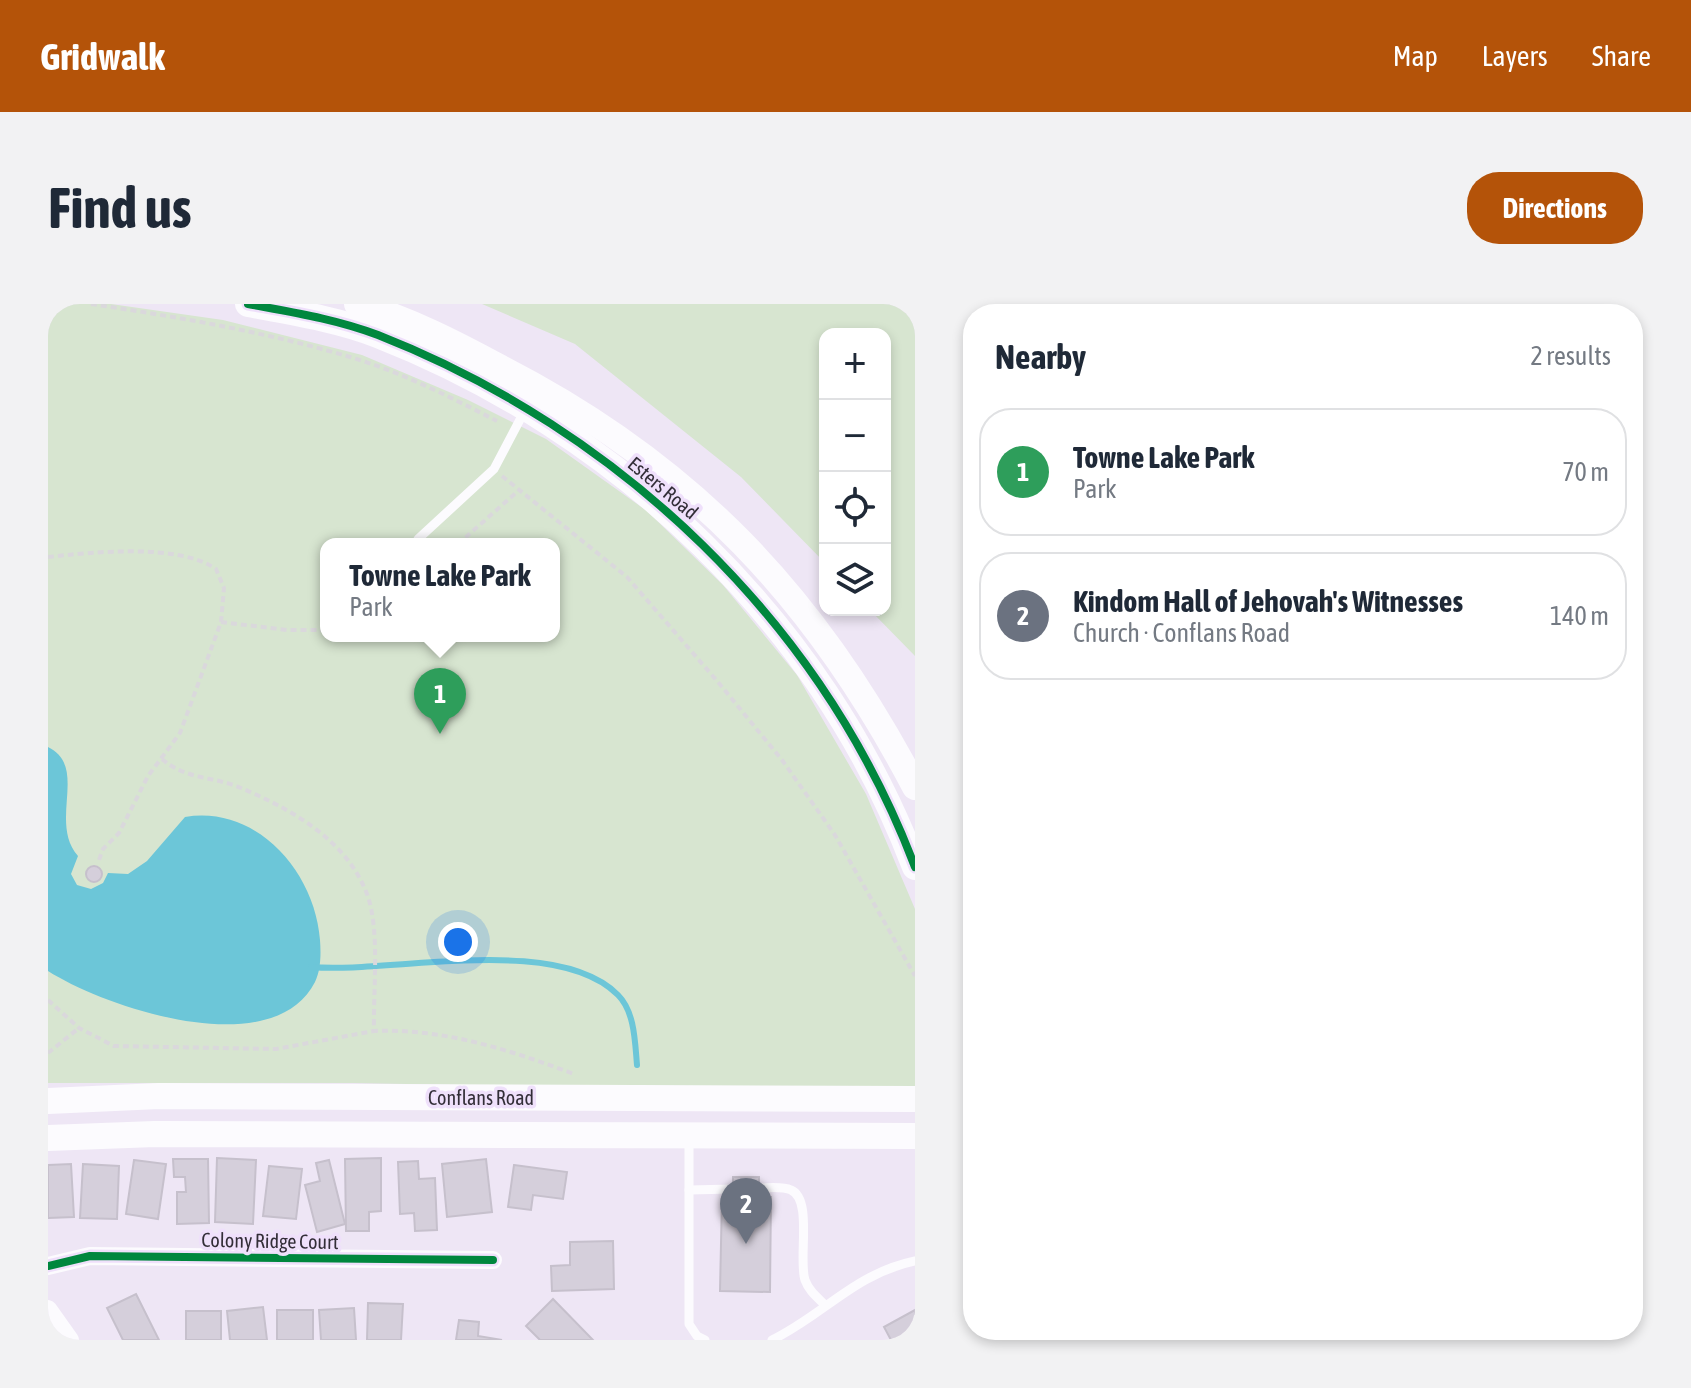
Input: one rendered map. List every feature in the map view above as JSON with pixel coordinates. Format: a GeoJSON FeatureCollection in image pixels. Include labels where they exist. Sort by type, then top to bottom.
{"type":"FeatureCollection","features":[{"type":"Feature","properties":{"kind":"main road","name":"Esters Road"},"geometry":{"type":"LineString","coordinates":[[248,304],[312,316],[377,335],[675,479],[741,540],[780,582],[852,677],[915,787]]}},
{"type":"Feature","properties":{"kind":"main road","name":"Esters Road"},"geometry":{"type":"LineString","coordinates":[[357,304],[386,313],[459,346],[527,409],[656,499],[757,601],[797,649],[866,760],[915,867]]}},
{"type":"Feature","properties":{"kind":"main road","name":"Conflans Road"},"geometry":{"type":"LineString","coordinates":[[48,1101],[159,1096],[915,1099]]}},
{"type":"Feature","properties":{"kind":"main road"},"geometry":{"type":"LineString","coordinates":[[689,1133],[690,1100]]}},
{"type":"Feature","properties":{"kind":"main road","name":"Conflans Road"},"geometry":{"type":"LineString","coordinates":[[48,1138],[171,1133],[915,1136]]}},
{"type":"Feature","properties":{"kind":"street","name":"Colony Ridge Court"},"geometry":{"type":"LineString","coordinates":[[48,1266],[90,1256],[493,1260]]}},
{"type":"Feature","properties":{"kind":"street"},"geometry":{"type":"LineString","coordinates":[[48,1309],[70,1340]]}},
{"type":"Feature","properties":{"kind":"lane"},"geometry":{"type":"LineString","coordinates":[[419,538],[494,469],[527,409]]}},
{"type":"Feature","properties":{"kind":"lane"},"geometry":{"type":"LineString","coordinates":[[689,1133],[689,1324],[697,1336],[705,1340]]}},
{"type":"Feature","properties":{"kind":"lane"},"geometry":{"type":"LineString","coordinates":[[759,1188],[790,1189],[797,1194],[803,1210],[803,1272],[813,1294],[825,1305]]}},
{"type":"Feature","properties":{"kind":"lane"},"geometry":{"type":"LineString","coordinates":[[689,1190],[733,1189]]}},
{"type":"Feature","properties":{"kind":"lane"},"geometry":{"type":"LineString","coordinates":[[772,1340],[881,1270],[915,1261]]}},
{"type":"Feature","properties":{"kind":"path"},"geometry":{"type":"LineString","coordinates":[[91,304],[199,321],[352,357],[449,396],[527,409]]}},
{"type":"Feature","properties":{"kind":"path"},"geometry":{"type":"LineString","coordinates":[[494,469],[627,577],[718,682],[782,760],[835,835],[915,976]]}},
{"type":"Feature","properties":{"kind":"path"},"geometry":{"type":"LineString","coordinates":[[465,538],[518,491]]}},
{"type":"Feature","properties":{"kind":"path"},"geometry":{"type":"LineString","coordinates":[[48,557],[86,553],[188,555],[216,569],[224,588],[221,622],[180,733],[148,776],[119,833],[103,849],[99,860]]}},
{"type":"Feature","properties":{"kind":"path"},"geometry":{"type":"LineString","coordinates":[[221,622],[287,630],[320,630]]}},
{"type":"Feature","properties":{"kind":"path"},"geometry":{"type":"LineString","coordinates":[[162,759],[176,771],[233,785],[276,803],[305,820],[334,845],[368,896],[373,942],[374,1031]]}},
{"type":"Feature","properties":{"kind":"path"},"geometry":{"type":"LineString","coordinates":[[48,1000],[79,1028],[114,1046],[276,1049],[374,1031],[402,1030],[495,1048],[577,1075]]}},
{"type":"Feature","properties":{"kind":"path"},"geometry":{"type":"LineString","coordinates":[[48,1053],[79,1028]]}},
{"type":"Feature","properties":{"kind":"green space"},"geometry":{"type":"Polygon","coordinates":[[[48,304],[111,304],[223,320],[362,355],[468,400],[546,439],[647,511],[723,585],[797,675],[866,794],[915,909],[915,1086],[657,1089],[354,1083],[48,1083],[48,304]]]}},
{"type":"Feature","properties":{"kind":"green space"},"geometry":{"type":"Polygon","coordinates":[[[482,304],[915,304],[915,656],[876,616],[891,616],[891,328],[819,328],[819,557],[741,477],[575,344],[482,304]]]}},
{"type":"Feature","properties":{"kind":"water"},"geometry":{"type":"Polygon","coordinates":[[[48,747],[60,756],[66,768],[66,827],[78,856],[71,874],[77,885],[91,889],[103,883],[108,873],[128,874],[147,861],[185,817],[211,816],[236,822],[278,848],[307,890],[316,915],[320,940],[317,977],[294,1007],[264,1020],[227,1024],[188,1021],[108,1000],[48,971],[48,747]]]}},
{"type":"Feature","properties":{"kind":"building"},"geometry":{"type":"Polygon","coordinates":[[[91,866],[97,866],[102,874],[100,880],[91,882],[86,877],[86,871],[91,866]]]}},
{"type":"Feature","properties":{"kind":"building"},"geometry":{"type":"Polygon","coordinates":[[[217,1158],[256,1160],[253,1224],[215,1222],[217,1158]]]}},
{"type":"Feature","properties":{"kind":"building"},"geometry":{"type":"Polygon","coordinates":[[[381,1158],[381,1211],[369,1212],[369,1231],[346,1231],[345,1159],[381,1158]]]}},
{"type":"Feature","properties":{"kind":"building"},"geometry":{"type":"Polygon","coordinates":[[[173,1159],[208,1159],[209,1223],[177,1224],[177,1192],[186,1192],[185,1177],[174,1177],[173,1159]]]}},
{"type":"Feature","properties":{"kind":"building"},"geometry":{"type":"Polygon","coordinates":[[[486,1159],[492,1212],[447,1217],[442,1164],[486,1159]]]}},
{"type":"Feature","properties":{"kind":"building"},"geometry":{"type":"Polygon","coordinates":[[[134,1160],[166,1164],[158,1219],[126,1214],[134,1160]]]}},
{"type":"Feature","properties":{"kind":"building"},"geometry":{"type":"Polygon","coordinates":[[[329,1160],[345,1224],[317,1232],[305,1185],[320,1181],[316,1163],[329,1160]]]}},
{"type":"Feature","properties":{"kind":"building"},"geometry":{"type":"Polygon","coordinates":[[[418,1161],[419,1179],[435,1178],[437,1230],[415,1231],[414,1213],[400,1214],[398,1162],[418,1161]]]}},
{"type":"Feature","properties":{"kind":"building"},"geometry":{"type":"Polygon","coordinates":[[[71,1164],[74,1217],[48,1218],[48,1165],[71,1164]]]}},
{"type":"Feature","properties":{"kind":"building"},"geometry":{"type":"Polygon","coordinates":[[[83,1164],[119,1166],[117,1219],[80,1218],[83,1164]]]}},
{"type":"Feature","properties":{"kind":"building"},"geometry":{"type":"Polygon","coordinates":[[[514,1165],[567,1172],[563,1199],[533,1195],[531,1210],[508,1207],[514,1165]]]}},
{"type":"Feature","properties":{"kind":"building"},"geometry":{"type":"Polygon","coordinates":[[[269,1166],[302,1169],[296,1219],[263,1216],[269,1166]]]}},
{"type":"Feature","properties":{"kind":"building"},"geometry":{"type":"Polygon","coordinates":[[[733,1177],[759,1177],[759,1197],[771,1197],[770,1292],[720,1291],[722,1197],[733,1197],[733,1177]]]}},
{"type":"Feature","properties":{"kind":"building"},"geometry":{"type":"Polygon","coordinates":[[[613,1241],[614,1289],[552,1291],[551,1266],[570,1265],[570,1242],[613,1241]]]}},
{"type":"Feature","properties":{"kind":"building"},"geometry":{"type":"Polygon","coordinates":[[[136,1294],[159,1340],[123,1340],[107,1308],[136,1294]]]}},
{"type":"Feature","properties":{"kind":"building"},"geometry":{"type":"Polygon","coordinates":[[[553,1299],[593,1340],[540,1340],[526,1326],[553,1299]]]}},
{"type":"Feature","properties":{"kind":"building"},"geometry":{"type":"Polygon","coordinates":[[[368,1303],[403,1304],[401,1340],[367,1340],[368,1303]]]}},
{"type":"Feature","properties":{"kind":"building"},"geometry":{"type":"Polygon","coordinates":[[[263,1307],[267,1340],[230,1340],[227,1311],[263,1307]]]}},
{"type":"Feature","properties":{"kind":"building"},"geometry":{"type":"Polygon","coordinates":[[[354,1308],[356,1340],[321,1340],[319,1310],[354,1308]]]}},
{"type":"Feature","properties":{"kind":"building"},"geometry":{"type":"Polygon","coordinates":[[[277,1310],[313,1310],[313,1340],[277,1340],[277,1310]]]}},
{"type":"Feature","properties":{"kind":"building"},"geometry":{"type":"Polygon","coordinates":[[[915,1310],[915,1340],[891,1340],[884,1327],[915,1310]]]}},
{"type":"Feature","properties":{"kind":"building"},"geometry":{"type":"Polygon","coordinates":[[[186,1311],[221,1311],[221,1340],[186,1340],[186,1311]]]}},
{"type":"Feature","properties":{"kind":"building"},"geometry":{"type":"Polygon","coordinates":[[[459,1320],[479,1322],[478,1336],[502,1340],[456,1340],[459,1320]]]}},
{"type":"Feature","properties":{"kind":"waterway"},"geometry":{"type":"LineString","coordinates":[[311,967],[345,968],[471,960],[555,965],[590,976],[624,1002],[635,1038],[637,1065]]}},
{"type":"Feature","properties":{"kind":"cycle path"},"geometry":{"type":"LineString","coordinates":[[248,304],[362,329],[467,375],[551,424],[630,480],[702,545],[768,616],[826,694],[875,778],[915,867]]}},
{"type":"Feature","properties":{"kind":"cycle path"},"geometry":{"type":"LineString","coordinates":[[48,1266],[90,1256],[493,1260]]}},
{"type":"Feature","properties":{"kind":"place","name":"Towne Lake Park"},"geometry":{"type":"Point","coordinates":[440,734]}},
{"type":"Feature","properties":{"kind":"place","name":"Kindom Hall of Jehovah's Witnesses"},"geometry":{"type":"Point","coordinates":[746,1244]}}]}
